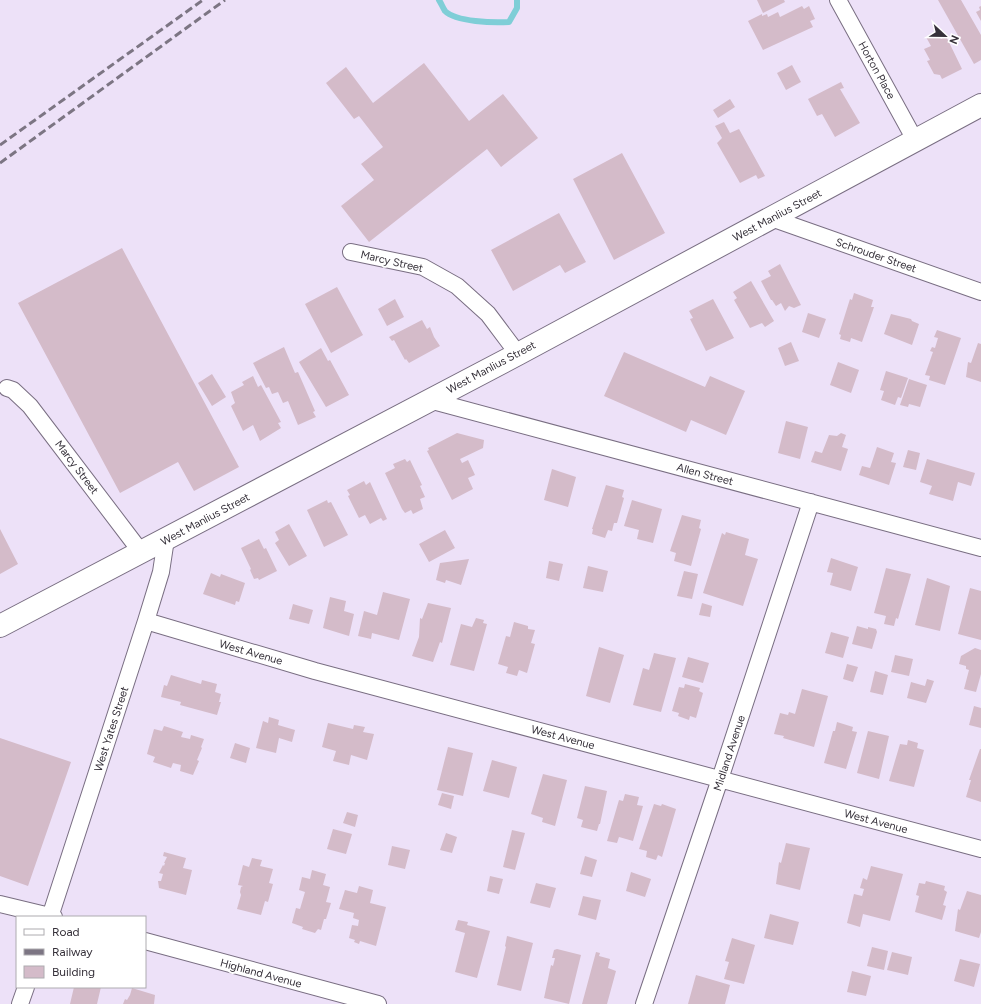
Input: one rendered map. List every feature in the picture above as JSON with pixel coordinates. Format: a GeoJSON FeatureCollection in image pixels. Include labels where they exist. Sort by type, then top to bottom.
{"type":"FeatureCollection","features":[{"type":"Feature","properties":{"kind":"main road","name":"West Manlius Street"},"geometry":{"type":"LineString","coordinates":[[0,626],[518,354],[981,105]]}},
{"type":"Feature","properties":{"kind":"street","name":"Horton Place"},"geometry":{"type":"LineString","coordinates":[[838,0],[915,140]]}},
{"type":"Feature","properties":{"kind":"street","name":"Schrouder Street"},"geometry":{"type":"LineString","coordinates":[[771,218],[981,292]]}},
{"type":"Feature","properties":{"kind":"street","name":"Marcy Street"},"geometry":{"type":"LineString","coordinates":[[351,252],[423,267],[456,286],[488,314],[518,354]]}},
{"type":"Feature","properties":{"kind":"street","name":"Marcy Street"},"geometry":{"type":"LineString","coordinates":[[7,388],[13,390],[30,406],[141,552]]}},
{"type":"Feature","properties":{"kind":"street","name":"Allen Street"},"geometry":{"type":"LineString","coordinates":[[429,400],[981,548]]}},
{"type":"Feature","properties":{"kind":"street","name":"Midland Avenue"},"geometry":{"type":"LineString","coordinates":[[644,1004],[811,502]]}},
{"type":"Feature","properties":{"kind":"street","name":"West Yates Street"},"geometry":{"type":"LineString","coordinates":[[52,916],[161,572],[166,539]]}},
{"type":"Feature","properties":{"kind":"street","name":"West Avenue"},"geometry":{"type":"LineString","coordinates":[[146,621],[323,673],[981,849]]}},
{"type":"Feature","properties":{"kind":"street"},"geometry":{"type":"LineString","coordinates":[[0,904],[48,916]]}},
{"type":"Feature","properties":{"kind":"street","name":"Highland Avenue"},"geometry":{"type":"LineString","coordinates":[[146,941],[378,1004]]}},
{"type":"Feature","properties":{"kind":"street"},"geometry":{"type":"LineString","coordinates":[[20,1004],[26,988]]}},
{"type":"Feature","properties":{"kind":"building"},"geometry":{"type":"Polygon","coordinates":[[[757,0],[784,0],[785,2],[763,13],[757,0]]]}},
{"type":"Feature","properties":{"kind":"building"},"geometry":{"type":"Polygon","coordinates":[[[938,0],[961,0],[981,35],[981,60],[974,64],[938,0]]]}},
{"type":"Feature","properties":{"kind":"building"},"geometry":{"type":"Polygon","coordinates":[[[802,6],[804,9],[809,6],[815,19],[810,21],[813,27],[763,50],[748,21],[762,14],[762,16],[767,14],[768,17],[778,12],[780,17],[802,6]]]}},
{"type":"Feature","properties":{"kind":"building"},"geometry":{"type":"Polygon","coordinates":[[[981,6],[981,21],[976,12],[980,10],[979,7],[981,6]]]}},
{"type":"Feature","properties":{"kind":"building"},"geometry":{"type":"Polygon","coordinates":[[[937,32],[941,39],[946,36],[962,69],[942,79],[940,75],[934,74],[927,61],[930,60],[924,49],[931,46],[926,37],[937,32]]]}},
{"type":"Feature","properties":{"kind":"building"},"geometry":{"type":"Polygon","coordinates":[[[424,63],[469,121],[503,94],[538,138],[501,167],[487,149],[369,242],[341,206],[374,180],[361,164],[383,147],[359,116],[354,119],[326,83],[346,67],[373,103],[424,63]]]}},
{"type":"Feature","properties":{"kind":"building"},"geometry":{"type":"Polygon","coordinates":[[[792,65],[801,82],[786,90],[777,73],[792,65]]]}},
{"type":"Feature","properties":{"kind":"building"},"geometry":{"type":"Polygon","coordinates":[[[841,82],[844,88],[840,89],[860,123],[835,137],[822,114],[817,116],[808,99],[841,82]]]}},
{"type":"Feature","properties":{"kind":"building"},"geometry":{"type":"Polygon","coordinates":[[[730,99],[735,107],[718,118],[713,110],[730,99]]]}},
{"type":"Feature","properties":{"kind":"building"},"geometry":{"type":"Polygon","coordinates":[[[724,122],[730,133],[739,129],[765,176],[758,179],[756,175],[740,183],[717,143],[722,138],[715,126],[724,122]]]}},
{"type":"Feature","properties":{"kind":"building"},"geometry":{"type":"Polygon","coordinates":[[[622,153],[665,233],[614,260],[573,179],[622,153]]]}},
{"type":"Feature","properties":{"kind":"building"},"geometry":{"type":"Polygon","coordinates":[[[559,213],[586,262],[565,273],[560,265],[513,291],[491,250],[559,213]]]}},
{"type":"Feature","properties":{"kind":"building"},"geometry":{"type":"Polygon","coordinates":[[[122,248],[239,467],[194,491],[178,462],[120,493],[18,303],[122,248]]]}},
{"type":"Feature","properties":{"kind":"building"},"geometry":{"type":"Polygon","coordinates":[[[780,264],[801,305],[794,308],[789,306],[785,311],[781,303],[776,306],[771,300],[761,281],[771,276],[768,271],[780,264]]]}},
{"type":"Feature","properties":{"kind":"building"},"geometry":{"type":"Polygon","coordinates":[[[751,281],[774,321],[765,327],[762,323],[750,328],[734,300],[737,298],[733,292],[751,281]]]}},
{"type":"Feature","properties":{"kind":"building"},"geometry":{"type":"Polygon","coordinates":[[[337,287],[363,335],[331,353],[305,304],[337,287]]]}},
{"type":"Feature","properties":{"kind":"building"},"geometry":{"type":"Polygon","coordinates":[[[854,293],[873,300],[871,307],[874,307],[862,342],[851,338],[850,342],[840,339],[841,335],[839,334],[850,299],[852,300],[854,293]]]}},
{"type":"Feature","properties":{"kind":"building"},"geometry":{"type":"Polygon","coordinates":[[[395,299],[404,317],[387,326],[378,309],[395,299]]]}},
{"type":"Feature","properties":{"kind":"building"},"geometry":{"type":"Polygon","coordinates":[[[713,299],[734,338],[706,351],[690,319],[693,318],[689,311],[713,299]]]}},
{"type":"Feature","properties":{"kind":"building"},"geometry":{"type":"Polygon","coordinates":[[[808,313],[826,319],[819,338],[802,332],[808,313]]]}},
{"type":"Feature","properties":{"kind":"building"},"geometry":{"type":"Polygon","coordinates":[[[891,314],[911,319],[919,324],[912,345],[884,334],[891,314]]]}},
{"type":"Feature","properties":{"kind":"building"},"geometry":{"type":"Polygon","coordinates":[[[422,320],[427,329],[430,327],[440,346],[409,363],[406,359],[405,360],[394,340],[392,341],[389,337],[422,320]]]}},
{"type":"Feature","properties":{"kind":"building"},"geometry":{"type":"Polygon","coordinates":[[[937,330],[961,338],[945,385],[929,380],[930,376],[925,375],[933,352],[930,351],[932,347],[935,348],[938,338],[934,337],[937,330]]]}},
{"type":"Feature","properties":{"kind":"building"},"geometry":{"type":"Polygon","coordinates":[[[791,342],[799,361],[785,366],[778,348],[791,342]]]}},
{"type":"Feature","properties":{"kind":"building"},"geometry":{"type":"Polygon","coordinates":[[[978,343],[981,344],[981,382],[966,377],[968,362],[971,363],[978,343]]]}},
{"type":"Feature","properties":{"kind":"building"},"geometry":{"type":"Polygon","coordinates":[[[284,347],[295,373],[298,372],[315,411],[313,412],[316,417],[298,425],[288,401],[283,403],[278,392],[272,394],[269,387],[266,388],[253,363],[284,347]]]}},
{"type":"Feature","properties":{"kind":"building"},"geometry":{"type":"Polygon","coordinates":[[[321,348],[328,361],[330,360],[349,395],[326,407],[299,362],[321,348]]]}},
{"type":"Feature","properties":{"kind":"building"},"geometry":{"type":"Polygon","coordinates":[[[624,352],[705,387],[710,376],[745,391],[726,435],[691,420],[686,432],[604,396],[624,352]]]}},
{"type":"Feature","properties":{"kind":"building"},"geometry":{"type":"Polygon","coordinates":[[[838,362],[859,370],[851,393],[830,385],[838,362]]]}},
{"type":"Feature","properties":{"kind":"building"},"geometry":{"type":"Polygon","coordinates":[[[886,371],[908,378],[901,398],[898,397],[895,405],[881,400],[884,391],[880,390],[886,371]]]}},
{"type":"Feature","properties":{"kind":"building"},"geometry":{"type":"Polygon","coordinates":[[[212,374],[226,397],[212,406],[198,383],[212,374]]]}},
{"type":"Feature","properties":{"kind":"building"},"geometry":{"type":"Polygon","coordinates":[[[253,376],[258,387],[261,385],[281,422],[278,423],[281,428],[260,441],[253,425],[243,431],[231,406],[235,403],[231,392],[244,385],[242,382],[253,376]]]}},
{"type":"Feature","properties":{"kind":"building"},"geometry":{"type":"Polygon","coordinates":[[[909,379],[927,385],[920,407],[909,404],[908,407],[900,405],[909,379]]]}},
{"type":"Feature","properties":{"kind":"building"},"geometry":{"type":"Polygon","coordinates":[[[786,421],[808,427],[800,459],[778,453],[786,421]]]}},
{"type":"Feature","properties":{"kind":"building"},"geometry":{"type":"Polygon","coordinates":[[[457,433],[484,440],[483,448],[460,459],[462,463],[468,460],[475,475],[468,478],[473,489],[452,500],[427,451],[429,450],[428,448],[457,433]]]}},
{"type":"Feature","properties":{"kind":"building"},"geometry":{"type":"Polygon","coordinates":[[[841,433],[846,435],[842,447],[848,449],[841,471],[811,462],[815,451],[822,453],[829,435],[837,436],[841,433]]]}},
{"type":"Feature","properties":{"kind":"building"},"geometry":{"type":"Polygon","coordinates":[[[877,447],[894,453],[891,462],[896,463],[889,485],[859,475],[862,466],[870,468],[877,447]]]}},
{"type":"Feature","properties":{"kind":"building"},"geometry":{"type":"Polygon","coordinates":[[[908,450],[920,453],[916,470],[903,467],[908,450]]]}},
{"type":"Feature","properties":{"kind":"building"},"geometry":{"type":"Polygon","coordinates":[[[405,459],[407,462],[410,460],[422,485],[420,486],[425,497],[420,499],[423,509],[413,514],[411,510],[405,513],[402,509],[385,473],[395,468],[393,464],[405,459]]]}},
{"type":"Feature","properties":{"kind":"building"},"geometry":{"type":"Polygon","coordinates":[[[927,459],[975,473],[971,486],[958,482],[953,501],[929,494],[932,486],[920,482],[927,459]]]}},
{"type":"Feature","properties":{"kind":"building"},"geometry":{"type":"Polygon","coordinates":[[[552,469],[576,477],[568,507],[544,500],[552,469]]]}},
{"type":"Feature","properties":{"kind":"building"},"geometry":{"type":"Polygon","coordinates":[[[364,481],[366,485],[370,482],[387,519],[383,521],[381,518],[370,524],[365,515],[359,518],[348,496],[350,495],[347,490],[364,481]]]}},
{"type":"Feature","properties":{"kind":"building"},"geometry":{"type":"Polygon","coordinates":[[[606,485],[624,490],[622,497],[624,498],[617,523],[614,523],[612,531],[608,530],[605,538],[592,534],[592,529],[606,485]]]}},
{"type":"Feature","properties":{"kind":"building"},"geometry":{"type":"Polygon","coordinates":[[[327,500],[328,503],[331,502],[348,535],[324,547],[307,510],[327,500]]]}},
{"type":"Feature","properties":{"kind":"building"},"geometry":{"type":"Polygon","coordinates":[[[632,500],[662,509],[653,543],[637,539],[639,530],[624,526],[632,500]]]}},
{"type":"Feature","properties":{"kind":"building"},"geometry":{"type":"Polygon","coordinates":[[[682,515],[701,520],[699,528],[701,529],[691,566],[674,561],[676,553],[670,551],[682,515]]]}},
{"type":"Feature","properties":{"kind":"building"},"geometry":{"type":"Polygon","coordinates":[[[289,524],[307,556],[289,566],[275,543],[279,540],[275,532],[289,524]]]}},
{"type":"Feature","properties":{"kind":"building"},"geometry":{"type":"Polygon","coordinates":[[[0,529],[18,564],[0,574],[0,529]]]}},
{"type":"Feature","properties":{"kind":"building"},"geometry":{"type":"Polygon","coordinates":[[[445,530],[455,548],[429,562],[419,544],[445,530]]]}},
{"type":"Feature","properties":{"kind":"building"},"geometry":{"type":"Polygon","coordinates":[[[726,532],[749,539],[745,555],[758,559],[743,606],[703,593],[722,533],[725,535],[726,532]]]}},
{"type":"Feature","properties":{"kind":"building"},"geometry":{"type":"Polygon","coordinates":[[[259,539],[264,549],[266,548],[277,571],[259,580],[258,578],[254,579],[241,548],[259,539]]]}},
{"type":"Feature","properties":{"kind":"building"},"geometry":{"type":"Polygon","coordinates":[[[831,558],[858,567],[851,591],[830,585],[833,573],[827,572],[831,558]]]}},
{"type":"Feature","properties":{"kind":"building"},"geometry":{"type":"Polygon","coordinates":[[[469,559],[461,585],[446,580],[445,583],[436,580],[440,563],[469,559]]]}},
{"type":"Feature","properties":{"kind":"building"},"geometry":{"type":"Polygon","coordinates":[[[549,561],[563,564],[559,581],[546,578],[549,561]]]}},
{"type":"Feature","properties":{"kind":"building"},"geometry":{"type":"Polygon","coordinates":[[[588,566],[608,571],[603,592],[583,588],[588,566]]]}},
{"type":"Feature","properties":{"kind":"building"},"geometry":{"type":"Polygon","coordinates":[[[886,568],[911,574],[898,619],[896,618],[894,626],[884,624],[886,616],[874,613],[886,568]]]}},
{"type":"Feature","properties":{"kind":"building"},"geometry":{"type":"Polygon","coordinates":[[[684,571],[698,574],[692,599],[677,596],[684,571]]]}},
{"type":"Feature","properties":{"kind":"building"},"geometry":{"type":"Polygon","coordinates":[[[211,573],[220,577],[221,574],[245,583],[239,602],[236,601],[235,605],[203,594],[211,573]]]}},
{"type":"Feature","properties":{"kind":"building"},"geometry":{"type":"Polygon","coordinates":[[[927,578],[950,586],[940,631],[915,625],[927,578]]]}},
{"type":"Feature","properties":{"kind":"building"},"geometry":{"type":"Polygon","coordinates":[[[970,588],[981,591],[981,640],[958,634],[970,588]]]}},
{"type":"Feature","properties":{"kind":"building"},"geometry":{"type":"Polygon","coordinates":[[[383,592],[410,599],[399,640],[372,633],[371,639],[358,636],[364,611],[377,615],[383,592]]]}},
{"type":"Feature","properties":{"kind":"building"},"geometry":{"type":"Polygon","coordinates":[[[330,597],[346,601],[344,611],[354,614],[349,636],[323,628],[330,597]]]}},
{"type":"Feature","properties":{"kind":"building"},"geometry":{"type":"Polygon","coordinates":[[[428,603],[451,608],[442,643],[440,642],[433,662],[412,656],[419,637],[420,618],[422,619],[428,603]]]}},
{"type":"Feature","properties":{"kind":"building"},"geometry":{"type":"Polygon","coordinates":[[[702,603],[712,606],[710,617],[699,615],[702,603]]]}},
{"type":"Feature","properties":{"kind":"building"},"geometry":{"type":"Polygon","coordinates":[[[293,604],[313,610],[309,624],[289,619],[293,604]]]}},
{"type":"Feature","properties":{"kind":"building"},"geometry":{"type":"Polygon","coordinates":[[[476,618],[484,620],[483,623],[487,624],[474,671],[450,665],[461,624],[472,627],[476,618]]]}},
{"type":"Feature","properties":{"kind":"building"},"geometry":{"type":"Polygon","coordinates":[[[514,622],[528,626],[528,629],[535,630],[531,643],[535,644],[527,673],[519,670],[517,676],[506,673],[508,667],[498,664],[506,636],[510,637],[514,622]]]}},
{"type":"Feature","properties":{"kind":"building"},"geometry":{"type":"Polygon","coordinates":[[[857,626],[868,629],[868,627],[876,629],[877,632],[872,649],[852,644],[857,626]]]}},
{"type":"Feature","properties":{"kind":"building"},"geometry":{"type":"Polygon","coordinates":[[[831,632],[849,637],[843,658],[825,653],[831,632]]]}},
{"type":"Feature","properties":{"kind":"building"},"geometry":{"type":"Polygon","coordinates":[[[599,647],[624,655],[610,703],[586,696],[599,647]]]}},
{"type":"Feature","properties":{"kind":"building"},"geometry":{"type":"Polygon","coordinates":[[[975,648],[981,650],[981,674],[976,692],[964,689],[969,670],[966,669],[966,666],[959,664],[961,656],[975,648]]]}},
{"type":"Feature","properties":{"kind":"building"},"geometry":{"type":"Polygon","coordinates":[[[654,653],[676,658],[661,712],[633,705],[643,668],[649,670],[654,653]]]}},
{"type":"Feature","properties":{"kind":"building"},"geometry":{"type":"Polygon","coordinates":[[[895,655],[913,659],[909,676],[891,672],[895,655]]]}},
{"type":"Feature","properties":{"kind":"building"},"geometry":{"type":"Polygon","coordinates":[[[688,657],[709,663],[703,683],[682,677],[688,657]]]}},
{"type":"Feature","properties":{"kind":"building"},"geometry":{"type":"Polygon","coordinates":[[[847,664],[858,667],[853,682],[843,679],[847,664]]]}},
{"type":"Feature","properties":{"kind":"building"},"geometry":{"type":"Polygon","coordinates":[[[875,671],[888,675],[883,695],[870,692],[875,671]]]}},
{"type":"Feature","properties":{"kind":"building"},"geometry":{"type":"Polygon","coordinates":[[[171,675],[201,684],[202,680],[217,684],[215,692],[221,694],[219,702],[221,702],[217,715],[180,705],[181,702],[161,697],[164,685],[167,686],[171,675]]]}},
{"type":"Feature","properties":{"kind":"building"},"geometry":{"type":"Polygon","coordinates":[[[927,679],[934,681],[926,703],[907,698],[911,682],[925,686],[927,679]]]}},
{"type":"Feature","properties":{"kind":"building"},"geometry":{"type":"Polygon","coordinates":[[[685,684],[700,688],[699,691],[703,693],[696,718],[690,716],[689,720],[678,716],[679,713],[672,711],[679,687],[684,688],[685,684]]]}},
{"type":"Feature","properties":{"kind":"building"},"geometry":{"type":"Polygon","coordinates":[[[802,689],[828,696],[814,747],[774,734],[780,713],[788,715],[789,712],[795,714],[802,689]]]}},
{"type":"Feature","properties":{"kind":"building"},"geometry":{"type":"Polygon","coordinates":[[[974,706],[981,708],[981,728],[969,725],[974,706]]]}},
{"type":"Feature","properties":{"kind":"building"},"geometry":{"type":"Polygon","coordinates":[[[269,717],[279,720],[278,725],[295,730],[292,742],[279,738],[276,753],[256,748],[263,721],[268,723],[269,717]]]}},
{"type":"Feature","properties":{"kind":"building"},"geometry":{"type":"Polygon","coordinates":[[[837,722],[853,727],[852,731],[857,732],[846,769],[824,763],[837,722]]]}},
{"type":"Feature","properties":{"kind":"building"},"geometry":{"type":"Polygon","coordinates":[[[328,723],[353,729],[354,725],[365,727],[363,732],[374,734],[367,760],[351,755],[349,765],[333,761],[336,751],[322,747],[328,723]]]}},
{"type":"Feature","properties":{"kind":"building"},"geometry":{"type":"Polygon","coordinates":[[[164,726],[183,732],[181,737],[190,739],[191,735],[204,739],[197,760],[199,761],[193,775],[180,771],[181,765],[173,763],[171,768],[153,762],[155,757],[147,754],[154,729],[162,731],[164,726]]]}},
{"type":"Feature","properties":{"kind":"building"},"geometry":{"type":"Polygon","coordinates":[[[868,731],[889,736],[879,779],[857,773],[868,731]]]}},
{"type":"Feature","properties":{"kind":"building"},"geometry":{"type":"Polygon","coordinates":[[[0,738],[71,762],[28,886],[0,876],[0,738]]]}},
{"type":"Feature","properties":{"kind":"building"},"geometry":{"type":"Polygon","coordinates":[[[908,740],[918,743],[917,748],[924,750],[914,787],[889,781],[900,744],[907,745],[908,740]]]}},
{"type":"Feature","properties":{"kind":"building"},"geometry":{"type":"Polygon","coordinates":[[[235,743],[250,748],[246,763],[230,758],[235,743]]]}},
{"type":"Feature","properties":{"kind":"building"},"geometry":{"type":"Polygon","coordinates":[[[448,747],[473,753],[463,796],[437,790],[448,747]]]}},
{"type":"Feature","properties":{"kind":"building"},"geometry":{"type":"Polygon","coordinates":[[[980,749],[981,802],[966,797],[971,780],[969,780],[980,749]]]}},
{"type":"Feature","properties":{"kind":"building"},"geometry":{"type":"Polygon","coordinates":[[[492,760],[517,767],[509,798],[483,791],[492,760]]]}},
{"type":"Feature","properties":{"kind":"building"},"geometry":{"type":"Polygon","coordinates":[[[543,774],[567,780],[555,826],[542,822],[543,818],[531,814],[543,774]]]}},
{"type":"Feature","properties":{"kind":"building"},"geometry":{"type":"Polygon","coordinates":[[[585,786],[607,791],[600,824],[597,831],[581,827],[583,820],[577,818],[585,786]]]}},
{"type":"Feature","properties":{"kind":"building"},"geometry":{"type":"Polygon","coordinates":[[[442,793],[454,796],[451,809],[438,805],[442,793]]]}},
{"type":"Feature","properties":{"kind":"building"},"geometry":{"type":"Polygon","coordinates":[[[625,794],[639,797],[637,805],[643,806],[633,841],[619,837],[617,843],[607,841],[619,800],[623,801],[625,794]]]}},
{"type":"Feature","properties":{"kind":"building"},"geometry":{"type":"Polygon","coordinates":[[[654,804],[661,806],[662,804],[676,809],[662,857],[658,855],[656,860],[646,857],[647,851],[639,849],[654,804]]]}},
{"type":"Feature","properties":{"kind":"building"},"geometry":{"type":"Polygon","coordinates":[[[347,812],[358,815],[355,827],[343,823],[347,812]]]}},
{"type":"Feature","properties":{"kind":"building"},"geometry":{"type":"Polygon","coordinates":[[[333,829],[352,834],[346,854],[327,849],[333,829]]]}},
{"type":"Feature","properties":{"kind":"building"},"geometry":{"type":"Polygon","coordinates":[[[512,830],[525,833],[515,870],[503,867],[512,830]]]}},
{"type":"Feature","properties":{"kind":"building"},"geometry":{"type":"Polygon","coordinates":[[[446,833],[457,837],[452,853],[440,850],[446,833]]]}},
{"type":"Feature","properties":{"kind":"building"},"geometry":{"type":"Polygon","coordinates":[[[786,843],[810,848],[800,890],[776,884],[779,862],[781,863],[786,843]]]}},
{"type":"Feature","properties":{"kind":"building"},"geometry":{"type":"Polygon","coordinates":[[[392,846],[410,850],[405,869],[388,865],[392,846]]]}},
{"type":"Feature","properties":{"kind":"building"},"geometry":{"type":"Polygon","coordinates":[[[164,852],[186,858],[183,868],[192,870],[186,895],[159,888],[158,881],[161,881],[163,874],[159,873],[163,865],[164,866],[167,857],[163,856],[164,852]]]}},
{"type":"Feature","properties":{"kind":"building"},"geometry":{"type":"Polygon","coordinates":[[[585,856],[597,860],[592,877],[580,874],[585,856]]]}},
{"type":"Feature","properties":{"kind":"building"},"geometry":{"type":"Polygon","coordinates":[[[252,858],[262,860],[260,866],[273,869],[269,883],[273,884],[268,902],[265,901],[261,915],[237,909],[241,895],[241,887],[243,886],[238,885],[243,865],[249,867],[252,858]]]}},
{"type":"Feature","properties":{"kind":"building"},"geometry":{"type":"Polygon","coordinates":[[[871,866],[903,874],[890,921],[863,914],[860,927],[847,923],[854,894],[862,896],[864,889],[860,888],[863,878],[867,880],[871,866]]]}},
{"type":"Feature","properties":{"kind":"building"},"geometry":{"type":"Polygon","coordinates":[[[312,870],[326,874],[323,885],[330,887],[326,902],[331,903],[321,930],[318,929],[315,933],[302,929],[303,927],[292,923],[296,908],[300,909],[305,892],[299,890],[302,877],[310,879],[312,870]]]}},
{"type":"Feature","properties":{"kind":"building"},"geometry":{"type":"Polygon","coordinates":[[[631,872],[651,879],[645,897],[626,891],[631,872]]]}},
{"type":"Feature","properties":{"kind":"building"},"geometry":{"type":"Polygon","coordinates":[[[490,876],[503,879],[499,894],[487,891],[490,876]]]}},
{"type":"Feature","properties":{"kind":"building"},"geometry":{"type":"Polygon","coordinates":[[[926,881],[945,886],[944,890],[947,892],[943,905],[946,906],[942,920],[915,912],[919,896],[916,895],[919,883],[925,884],[926,881]]]}},
{"type":"Feature","properties":{"kind":"building"},"geometry":{"type":"Polygon","coordinates":[[[536,883],[556,888],[550,908],[530,903],[536,883]]]}},
{"type":"Feature","properties":{"kind":"building"},"geometry":{"type":"Polygon","coordinates":[[[359,886],[373,890],[370,903],[386,907],[376,946],[360,941],[359,944],[354,942],[355,940],[349,938],[352,925],[358,926],[359,920],[353,918],[354,913],[339,909],[345,890],[357,893],[359,886]]]}},
{"type":"Feature","properties":{"kind":"building"},"geometry":{"type":"Polygon","coordinates":[[[967,891],[981,895],[981,932],[979,938],[955,931],[958,909],[960,910],[967,891]]]}},
{"type":"Feature","properties":{"kind":"building"},"geometry":{"type":"Polygon","coordinates":[[[583,896],[601,900],[596,920],[578,915],[583,896]]]}},
{"type":"Feature","properties":{"kind":"building"},"geometry":{"type":"Polygon","coordinates":[[[770,914],[799,922],[793,945],[764,938],[770,914]]]}},
{"type":"Feature","properties":{"kind":"building"},"geometry":{"type":"Polygon","coordinates":[[[458,920],[468,922],[467,925],[490,931],[477,978],[455,972],[465,933],[455,930],[458,920]]]}},
{"type":"Feature","properties":{"kind":"building"},"geometry":{"type":"Polygon","coordinates":[[[507,936],[533,943],[521,991],[497,985],[506,947],[507,936]]]}},
{"type":"Feature","properties":{"kind":"building"},"geometry":{"type":"Polygon","coordinates":[[[732,938],[755,945],[744,984],[724,979],[729,962],[725,961],[732,938]]]}},
{"type":"Feature","properties":{"kind":"building"},"geometry":{"type":"Polygon","coordinates":[[[872,947],[888,951],[884,970],[867,966],[872,947]]]}},
{"type":"Feature","properties":{"kind":"building"},"geometry":{"type":"Polygon","coordinates":[[[557,949],[581,955],[569,1004],[544,998],[551,965],[553,966],[555,958],[552,958],[554,950],[557,949]]]}},
{"type":"Feature","properties":{"kind":"building"},"geometry":{"type":"Polygon","coordinates":[[[596,952],[600,953],[599,956],[610,959],[608,968],[616,971],[607,1004],[582,1004],[596,952]]]}},
{"type":"Feature","properties":{"kind":"building"},"geometry":{"type":"Polygon","coordinates":[[[892,952],[912,957],[908,975],[887,970],[892,952]]]}},
{"type":"Feature","properties":{"kind":"building"},"geometry":{"type":"Polygon","coordinates":[[[960,959],[980,964],[974,987],[954,981],[960,959]]]}},
{"type":"Feature","properties":{"kind":"building"},"geometry":{"type":"Polygon","coordinates":[[[852,971],[871,976],[866,996],[847,992],[852,971]]]}},
{"type":"Feature","properties":{"kind":"building"},"geometry":{"type":"Polygon","coordinates":[[[696,975],[730,985],[725,1004],[688,1004],[696,975]]]}},
{"type":"Feature","properties":{"kind":"building"},"geometry":{"type":"Polygon","coordinates":[[[74,988],[101,988],[97,1004],[70,1004],[74,988]]]}},
{"type":"Feature","properties":{"kind":"building"},"geometry":{"type":"Polygon","coordinates":[[[132,988],[155,995],[154,1004],[123,1004],[125,999],[127,1000],[130,995],[132,988]]]}},
{"type":"Feature","properties":{"kind":"waterway"},"geometry":{"type":"LineString","coordinates":[[439,0],[445,11],[450,15],[466,20],[485,22],[509,22],[517,8],[517,0]]}},
{"type":"Feature","properties":{"kind":"railway"},"geometry":{"type":"LineString","coordinates":[[0,145],[203,0]]}},
{"type":"Feature","properties":{"kind":"railway"},"geometry":{"type":"LineString","coordinates":[[0,163],[225,0]]}}]}
